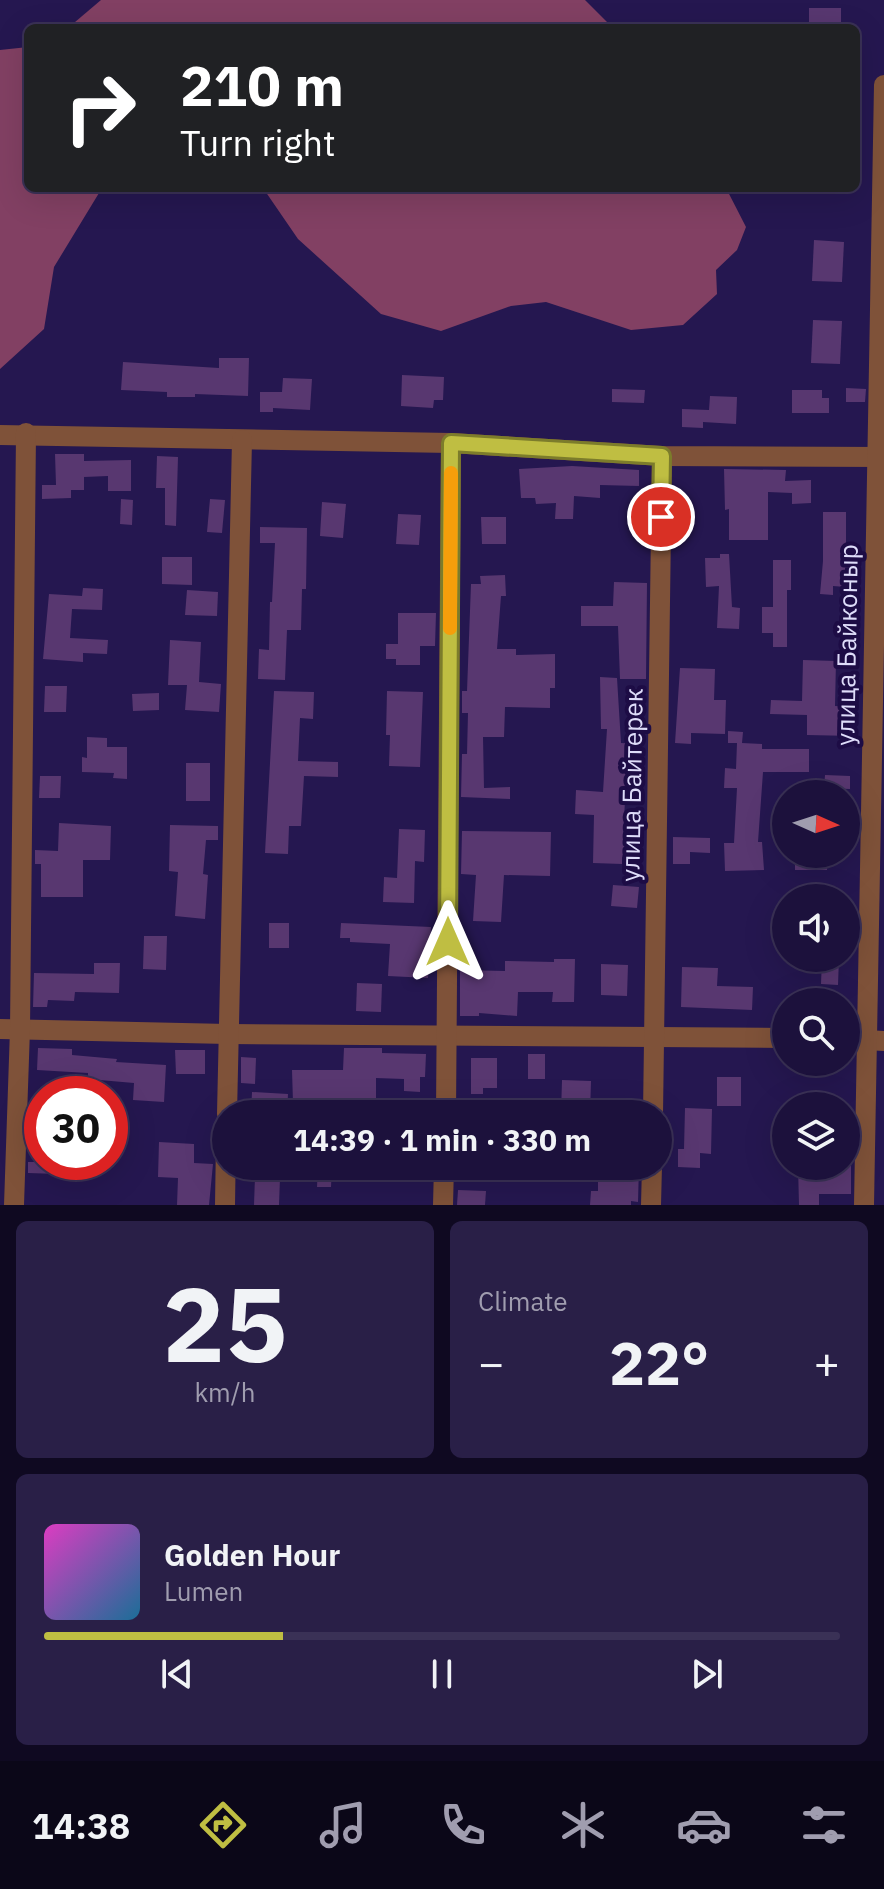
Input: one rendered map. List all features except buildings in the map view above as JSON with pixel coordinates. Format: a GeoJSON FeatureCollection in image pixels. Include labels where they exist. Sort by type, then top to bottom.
{"type":"FeatureCollection","features":[{"type":"Feature","properties":{"kind":"street","name":"улица Байконыр"},"geometry":{"type":"LineString","coordinates":[[864,1205],[880,457],[884,85]]}},
{"type":"Feature","properties":{"kind":"street"},"geometry":{"type":"LineString","coordinates":[[0,435],[26,433],[451,443],[662,456],[880,457]]}},
{"type":"Feature","properties":{"kind":"street"},"geometry":{"type":"LineString","coordinates":[[14,1205],[10,1029],[26,433]]}},
{"type":"Feature","properties":{"kind":"street"},"geometry":{"type":"LineString","coordinates":[[227,1100],[242,440]]}},
{"type":"Feature","properties":{"kind":"street"},"geometry":{"type":"LineString","coordinates":[[446,1100],[451,443]]}},
{"type":"Feature","properties":{"kind":"street","name":"улица Байтерек"},"geometry":{"type":"LineString","coordinates":[[653,1100],[662,456]]}},
{"type":"Feature","properties":{"kind":"street"},"geometry":{"type":"LineString","coordinates":[[10,1029],[228,1034],[772,1038]]}},
{"type":"Feature","properties":{"kind":"street"},"geometry":{"type":"LineString","coordinates":[[225,1180],[225,1205]]}},
{"type":"Feature","properties":{"kind":"street"},"geometry":{"type":"LineString","coordinates":[[443,1205],[444,1180]]}},
{"type":"Feature","properties":{"kind":"street"},"geometry":{"type":"LineString","coordinates":[[651,1205],[652,1180]]}},
{"type":"Feature","properties":{"kind":"shaded area"},"geometry":{"type":"Polygon","coordinates":[[[101,0],[585,0],[609,24],[73,24],[101,0]]]}},
{"type":"Feature","properties":{"kind":"shaded area"},"geometry":{"type":"Polygon","coordinates":[[[24,47],[24,192],[101,192],[54,267],[44,329],[0,369],[0,50],[24,47]]]}},
{"type":"Feature","properties":{"kind":"shaded area"},"geometry":{"type":"Polygon","coordinates":[[[266,192],[728,192],[746,227],[737,250],[716,270],[717,294],[683,325],[631,330],[546,302],[511,306],[441,331],[381,314],[298,239],[266,192]]]}},
{"type":"Feature","properties":{"kind":"slow traffic"},"geometry":{"type":"LineString","coordinates":[[450,628],[451,473]]}},
{"type":"Feature","properties":{"kind":"route"},"geometry":{"type":"LineString","coordinates":[[448,942],[451,443],[662,456],[661,517]]}}]}
